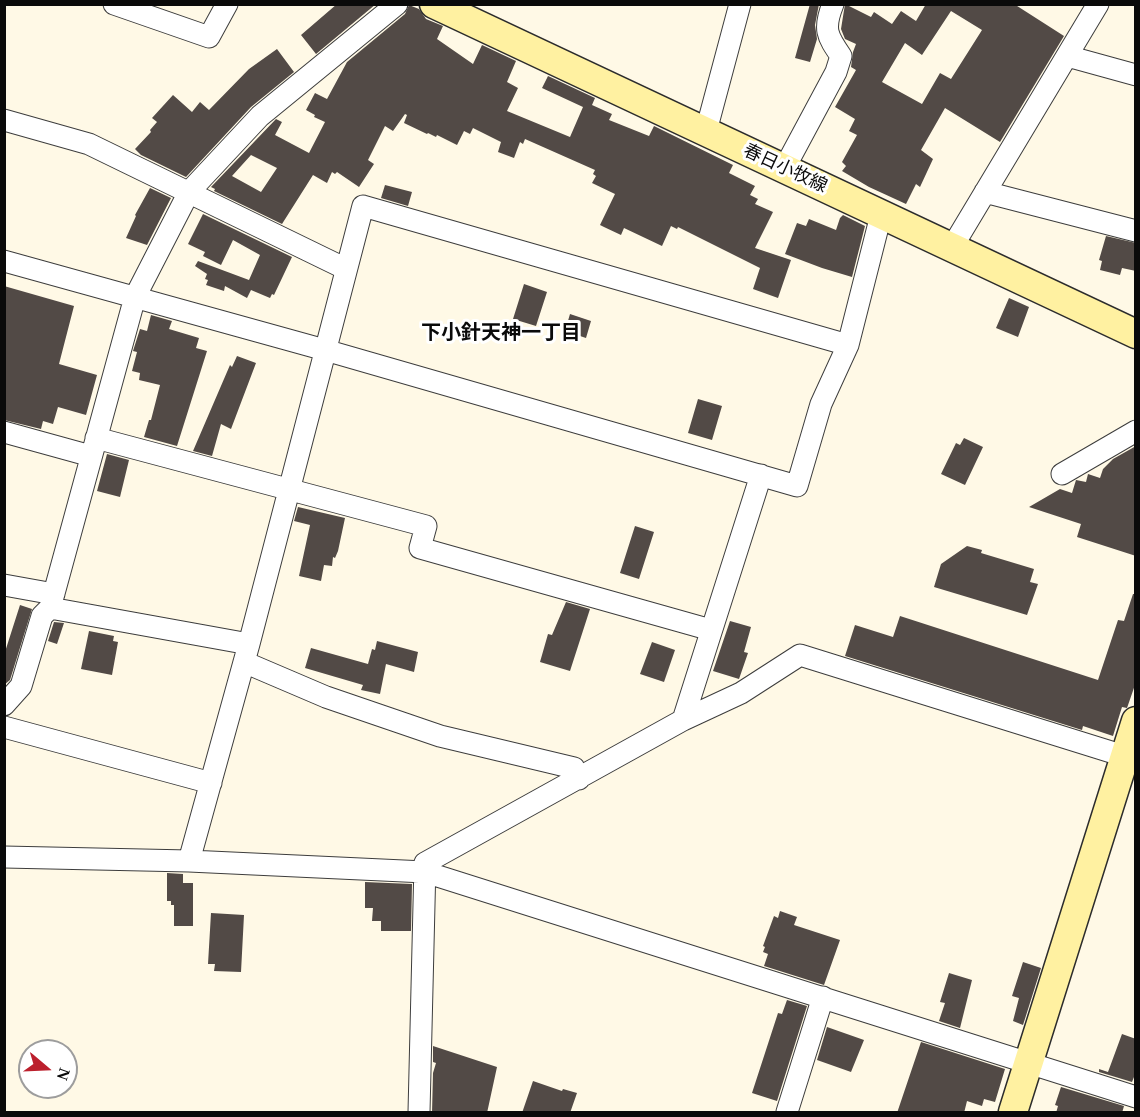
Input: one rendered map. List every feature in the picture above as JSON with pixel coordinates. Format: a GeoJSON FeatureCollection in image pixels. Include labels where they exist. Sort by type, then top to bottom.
{"type":"FeatureCollection","features":[{"type":"Feature","properties":{"kind":"main road","name":"春日小牧線"},"geometry":{"type":"LineString","coordinates":[[434,4],[1136,334]]}},
{"type":"Feature","properties":{"kind":"main road"},"geometry":{"type":"LineString","coordinates":[[1013,1113],[1128,755],[1136,721]]}},
{"type":"Feature","properties":{"kind":"street"},"geometry":{"type":"LineString","coordinates":[[114,4],[209,37],[227,4]]}},
{"type":"Feature","properties":{"kind":"street"},"geometry":{"type":"LineString","coordinates":[[4,705],[21,686],[42,616],[52,601],[135,297],[189,192],[260,116],[397,4]]}},
{"type":"Feature","properties":{"kind":"street"},"geometry":{"type":"LineString","coordinates":[[706,131],[740,4]]}},
{"type":"Feature","properties":{"kind":"street"},"geometry":{"type":"LineString","coordinates":[[784,169],[836,72],[842,56],[829,38],[827,31],[833,4]]}},
{"type":"Feature","properties":{"kind":"street"},"geometry":{"type":"LineString","coordinates":[[951,249],[1098,4]]}},
{"type":"Feature","properties":{"kind":"street"},"geometry":{"type":"LineString","coordinates":[[1067,56],[1136,75]]}},
{"type":"Feature","properties":{"kind":"street"},"geometry":{"type":"LineString","coordinates":[[4,120],[89,144],[346,269]]}},
{"type":"Feature","properties":{"kind":"street"},"geometry":{"type":"LineString","coordinates":[[985,192],[1136,231]]}},
{"type":"Feature","properties":{"kind":"street"},"geometry":{"type":"LineString","coordinates":[[189,861],[363,206],[848,345]]}},
{"type":"Feature","properties":{"kind":"street"},"geometry":{"type":"LineString","coordinates":[[4,261],[325,350],[797,486],[821,404],[848,345],[881,215]]}},
{"type":"Feature","properties":{"kind":"street"},"geometry":{"type":"LineString","coordinates":[[1062,474],[1136,431]]}},
{"type":"Feature","properties":{"kind":"street"},"geometry":{"type":"LineString","coordinates":[[4,432],[94,447],[289,490],[426,526],[420,548],[711,630]]}},
{"type":"Feature","properties":{"kind":"street"},"geometry":{"type":"LineString","coordinates":[[683,720],[760,475]]}},
{"type":"Feature","properties":{"kind":"street"},"geometry":{"type":"LineString","coordinates":[[4,585],[52,601],[246,653],[326,697],[440,736],[574,768],[579,779]]}},
{"type":"Feature","properties":{"kind":"street"},"geometry":{"type":"LineString","coordinates":[[419,1113],[425,863],[683,720],[741,693],[800,655],[1128,755]]}},
{"type":"Feature","properties":{"kind":"street"},"geometry":{"type":"LineString","coordinates":[[4,727],[211,783]]}},
{"type":"Feature","properties":{"kind":"street"},"geometry":{"type":"LineString","coordinates":[[4,857],[189,861],[425,872],[1136,1097]]}},
{"type":"Feature","properties":{"kind":"street"},"geometry":{"type":"LineString","coordinates":[[787,1113],[823,997]]}},
{"type":"Feature","properties":{"kind":"building"},"geometry":{"type":"Polygon","coordinates":[[[337,4],[376,4],[316,54],[301,35],[337,4]]]}},
{"type":"Feature","properties":{"kind":"building"},"geometry":{"type":"Polygon","coordinates":[[[810,4],[819,4],[815,25],[817,39],[810,62],[795,58],[810,4]]]}},
{"type":"Feature","properties":{"kind":"building"},"geometry":{"type":"Polygon","coordinates":[[[845,4],[871,17],[874,12],[892,24],[901,11],[916,21],[926,4],[1014,4],[1064,36],[1000,142],[945,108],[921,150],[933,159],[920,187],[916,184],[906,204],[869,187],[842,171],[846,166],[842,162],[857,135],[849,131],[855,119],[835,107],[856,70],[851,67],[856,44],[845,39],[841,29],[845,4]],[[951,11],[922,55],[905,43],[882,82],[922,104],[940,73],[951,79],[982,30],[951,11]]]}},
{"type":"Feature","properties":{"kind":"building"},"geometry":{"type":"Polygon","coordinates":[[[409,5],[419,9],[426,19],[443,26],[437,39],[473,64],[482,45],[516,61],[507,82],[518,88],[507,111],[570,137],[583,107],[542,88],[548,76],[595,98],[592,105],[612,114],[609,120],[649,136],[654,126],[733,165],[729,173],[755,186],[750,195],[758,199],[755,204],[773,212],[755,248],[791,260],[778,298],[753,289],[760,268],[678,227],[677,229],[671,226],[662,246],[624,228],[621,235],[600,225],[615,194],[592,183],[596,176],[593,174],[595,170],[525,139],[523,144],[520,142],[514,158],[498,152],[501,142],[473,128],[470,134],[464,131],[457,145],[404,123],[407,115],[405,114],[393,131],[385,126],[368,160],[374,164],[359,187],[337,172],[335,174],[332,172],[327,183],[313,175],[282,224],[214,191],[215,189],[211,187],[276,119],[282,122],[275,135],[309,153],[325,122],[306,110],[315,93],[327,99],[347,62],[405,14],[409,5]],[[251,155],[232,176],[261,192],[277,168],[251,155]]]}},
{"type":"Feature","properties":{"kind":"building"},"geometry":{"type":"Polygon","coordinates":[[[277,49],[294,72],[251,107],[186,177],[141,155],[135,149],[157,122],[152,118],[173,95],[192,112],[200,102],[209,110],[249,69],[277,49]]]}},
{"type":"Feature","properties":{"kind":"building"},"geometry":{"type":"Polygon","coordinates":[[[385,185],[412,192],[408,206],[381,198],[385,185]]]}},
{"type":"Feature","properties":{"kind":"building"},"geometry":{"type":"Polygon","coordinates":[[[150,188],[171,198],[147,245],[126,238],[135,215],[150,188]]]}},
{"type":"Feature","properties":{"kind":"building"},"geometry":{"type":"Polygon","coordinates":[[[203,214],[292,257],[274,295],[272,294],[270,298],[251,290],[247,298],[225,286],[224,291],[206,285],[207,274],[195,266],[198,261],[249,280],[260,255],[233,240],[221,265],[203,256],[205,252],[188,244],[203,214]]]}},
{"type":"Feature","properties":{"kind":"building"},"geometry":{"type":"Polygon","coordinates":[[[843,215],[865,226],[852,277],[785,254],[797,223],[806,226],[809,219],[836,230],[843,215]]]}},
{"type":"Feature","properties":{"kind":"building"},"geometry":{"type":"Polygon","coordinates":[[[1106,236],[1136,243],[1136,271],[1122,268],[1120,275],[1100,270],[1102,261],[1099,260],[1106,236]]]}},
{"type":"Feature","properties":{"kind":"building"},"geometry":{"type":"Polygon","coordinates":[[[524,284],[547,292],[536,326],[513,319],[524,284]]]}},
{"type":"Feature","properties":{"kind":"building"},"geometry":{"type":"Polygon","coordinates":[[[4,286],[74,306],[59,364],[97,375],[86,415],[58,407],[53,424],[43,421],[41,429],[4,420],[4,286]]]}},
{"type":"Feature","properties":{"kind":"building"},"geometry":{"type":"Polygon","coordinates":[[[1009,298],[1029,307],[1018,337],[996,328],[1009,298]]]}},
{"type":"Feature","properties":{"kind":"building"},"geometry":{"type":"Polygon","coordinates":[[[570,314],[591,321],[586,338],[565,331],[570,314]]]}},
{"type":"Feature","properties":{"kind":"building"},"geometry":{"type":"Polygon","coordinates":[[[151,315],[172,321],[169,329],[199,338],[196,348],[207,351],[177,446],[144,437],[160,385],[139,380],[140,373],[132,371],[137,352],[133,351],[140,329],[147,331],[151,315]]]}},
{"type":"Feature","properties":{"kind":"building"},"geometry":{"type":"Polygon","coordinates":[[[237,356],[256,363],[231,429],[221,424],[212,456],[193,451],[230,365],[232,367],[237,356]]]}},
{"type":"Feature","properties":{"kind":"building"},"geometry":{"type":"Polygon","coordinates":[[[698,399],[722,406],[712,440],[688,433],[698,399]]]}},
{"type":"Feature","properties":{"kind":"building"},"geometry":{"type":"Polygon","coordinates":[[[964,438],[983,447],[965,485],[941,474],[956,443],[960,445],[964,438]]]}},
{"type":"Feature","properties":{"kind":"building"},"geometry":{"type":"Polygon","coordinates":[[[1136,446],[1136,556],[1077,537],[1081,524],[1029,507],[1060,489],[1072,493],[1076,480],[1086,482],[1088,474],[1100,478],[1103,469],[1113,459],[1136,446]]]}},
{"type":"Feature","properties":{"kind":"building"},"geometry":{"type":"Polygon","coordinates":[[[107,454],[129,460],[120,497],[97,491],[107,454]]]}},
{"type":"Feature","properties":{"kind":"building"},"geometry":{"type":"Polygon","coordinates":[[[298,507],[345,518],[338,551],[335,558],[333,557],[332,566],[324,565],[321,581],[299,576],[310,525],[294,521],[298,507]]]}},
{"type":"Feature","properties":{"kind":"building"},"geometry":{"type":"Polygon","coordinates":[[[635,526],[654,532],[639,579],[620,573],[635,526]]]}},
{"type":"Feature","properties":{"kind":"building"},"geometry":{"type":"Polygon","coordinates":[[[967,546],[982,550],[981,553],[1034,569],[1030,582],[1038,584],[1027,615],[934,587],[941,564],[967,546]]]}},
{"type":"Feature","properties":{"kind":"building"},"geometry":{"type":"Polygon","coordinates":[[[1133,594],[1136,594],[1136,682],[1127,708],[1122,707],[1113,736],[1083,726],[1082,730],[845,656],[855,625],[893,637],[900,616],[1098,680],[1118,620],[1124,621],[1133,594]]]}},
{"type":"Feature","properties":{"kind":"building"},"geometry":{"type":"Polygon","coordinates":[[[566,602],[590,609],[570,671],[540,662],[548,634],[552,635],[566,602]]]}},
{"type":"Feature","properties":{"kind":"building"},"geometry":{"type":"Polygon","coordinates":[[[20,605],[32,609],[10,680],[4,685],[4,655],[20,605]]]}},
{"type":"Feature","properties":{"kind":"building"},"geometry":{"type":"Polygon","coordinates":[[[730,621],[751,627],[744,652],[748,653],[739,679],[713,671],[730,621]]]}},
{"type":"Feature","properties":{"kind":"building"},"geometry":{"type":"Polygon","coordinates":[[[54,622],[64,623],[57,644],[48,641],[54,622]]]}},
{"type":"Feature","properties":{"kind":"building"},"geometry":{"type":"Polygon","coordinates":[[[89,631],[114,636],[113,641],[118,642],[112,675],[81,669],[89,631]]]}},
{"type":"Feature","properties":{"kind":"building"},"geometry":{"type":"Polygon","coordinates":[[[377,641],[418,652],[414,672],[386,664],[380,694],[361,690],[363,685],[305,668],[311,648],[368,664],[377,641]]]}},
{"type":"Feature","properties":{"kind":"building"},"geometry":{"type":"Polygon","coordinates":[[[652,642],[675,650],[664,682],[640,674],[652,642]]]}},
{"type":"Feature","properties":{"kind":"building"},"geometry":{"type":"Polygon","coordinates":[[[167,873],[183,874],[183,883],[193,883],[193,926],[174,926],[174,905],[171,905],[171,901],[167,901],[167,873]]]}},
{"type":"Feature","properties":{"kind":"building"},"geometry":{"type":"Polygon","coordinates":[[[365,882],[412,884],[411,931],[381,931],[381,921],[372,921],[373,908],[365,908],[365,882]]]}},
{"type":"Feature","properties":{"kind":"building"},"geometry":{"type":"Polygon","coordinates":[[[780,911],[797,917],[794,925],[840,940],[824,985],[764,966],[768,954],[763,952],[765,947],[763,946],[774,916],[778,918],[780,911]]]}},
{"type":"Feature","properties":{"kind":"building"},"geometry":{"type":"Polygon","coordinates":[[[211,913],[244,915],[241,972],[214,971],[215,964],[208,964],[211,913]]]}},
{"type":"Feature","properties":{"kind":"building"},"geometry":{"type":"Polygon","coordinates":[[[1023,962],[1041,968],[1023,1025],[1013,1021],[1019,998],[1012,996],[1023,962]]]}},
{"type":"Feature","properties":{"kind":"building"},"geometry":{"type":"Polygon","coordinates":[[[949,973],[972,980],[960,1028],[939,1021],[945,1003],[940,1002],[949,973]]]}},
{"type":"Feature","properties":{"kind":"building"},"geometry":{"type":"Polygon","coordinates":[[[787,1000],[807,1006],[777,1101],[752,1093],[778,1013],[782,1014],[787,1000]]]}},
{"type":"Feature","properties":{"kind":"building"},"geometry":{"type":"Polygon","coordinates":[[[827,1027],[864,1040],[851,1072],[817,1060],[827,1027]]]}},
{"type":"Feature","properties":{"kind":"building"},"geometry":{"type":"Polygon","coordinates":[[[1122,1034],[1136,1039],[1136,1072],[1132,1082],[1099,1072],[1099,1069],[1108,1072],[1122,1034]]]}},
{"type":"Feature","properties":{"kind":"building"},"geometry":{"type":"Polygon","coordinates":[[[921,1042],[1005,1069],[995,1102],[984,1099],[982,1106],[967,1101],[964,1113],[897,1113],[921,1042]]]}},
{"type":"Feature","properties":{"kind":"building"},"geometry":{"type":"Polygon","coordinates":[[[433,1046],[497,1067],[487,1113],[432,1113],[433,1073],[436,1063],[433,1062],[433,1046]]]}},
{"type":"Feature","properties":{"kind":"building"},"geometry":{"type":"Polygon","coordinates":[[[533,1081],[562,1091],[563,1089],[577,1093],[570,1113],[522,1113],[533,1081]]]}},
{"type":"Feature","properties":{"kind":"building"},"geometry":{"type":"Polygon","coordinates":[[[1061,1087],[1124,1106],[1122,1113],[1056,1113],[1058,1106],[1055,1105],[1061,1087]]]}},
{"type":"Feature","properties":{"kind":"district","name":"下小針天神一丁目"},"geometry":{"type":"Point","coordinates":[501,334]}}]}
